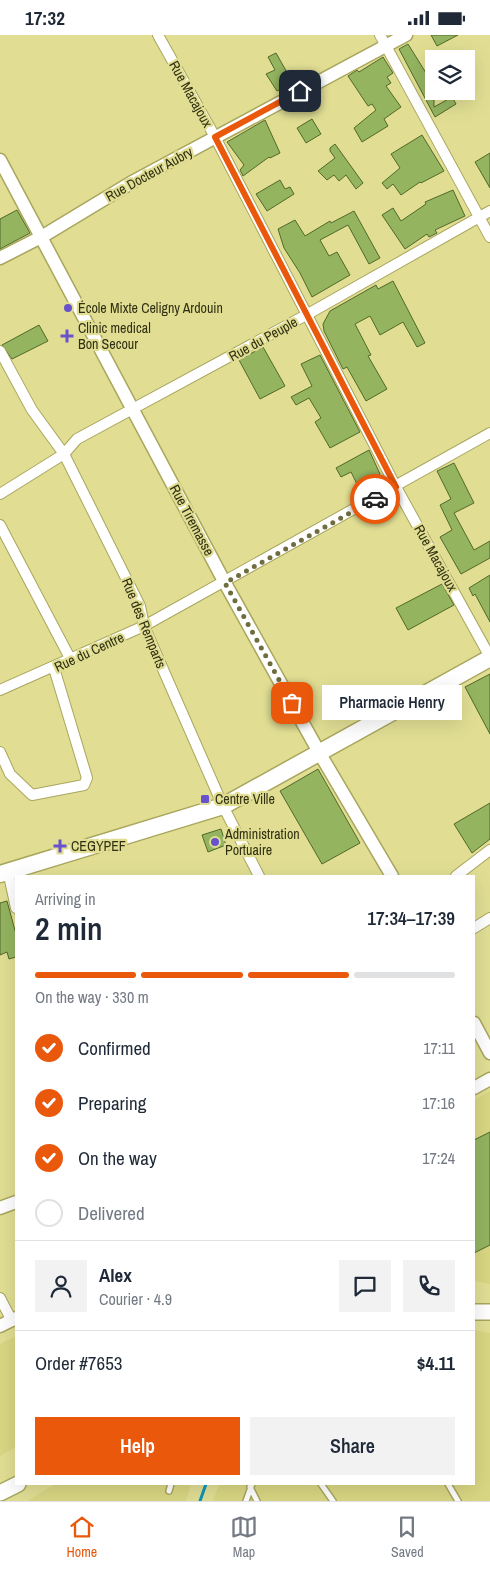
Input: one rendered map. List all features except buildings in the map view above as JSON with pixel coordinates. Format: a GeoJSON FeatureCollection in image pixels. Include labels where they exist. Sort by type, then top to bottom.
{"type":"FeatureCollection","features":[{"type":"Feature","properties":{"kind":"main road"},"geometry":{"type":"LineString","coordinates":[[4,873],[223,806],[320,754],[490,657]]}},
{"type":"Feature","properties":{"kind":"main road"},"geometry":{"type":"LineString","coordinates":[[475,1311],[490,1312]]}},
{"type":"Feature","properties":{"kind":"main road"},"geometry":{"type":"LineString","coordinates":[[0,1493],[16,1485]]}},
{"type":"Feature","properties":{"kind":"street","name":"Rue Macajoux"},"geometry":{"type":"LineString","coordinates":[[158,35],[215,137],[396,487],[490,657]]}},
{"type":"Feature","properties":{"kind":"street","name":"Rue Docteur Aubry"},"geometry":{"type":"LineString","coordinates":[[0,258],[43,236],[134,181],[215,137],[383,40],[406,35]]}},
{"type":"Feature","properties":{"kind":"street"},"geometry":{"type":"LineString","coordinates":[[383,40],[490,237]]}},
{"type":"Feature","properties":{"kind":"street","name":"Rue Tiremasse"},"geometry":{"type":"LineString","coordinates":[[0,160],[43,236],[225,583],[320,754],[391,875]]}},
{"type":"Feature","properties":{"kind":"street","name":"Rue du Peuple"},"geometry":{"type":"LineString","coordinates":[[0,494],[64,454],[77,439],[308,314],[490,211]]}},
{"type":"Feature","properties":{"kind":"street","name":"Rue des Remparts"},"geometry":{"type":"LineString","coordinates":[[0,351],[32,410],[64,454],[140,606],[144,627],[223,806],[258,875]]}},
{"type":"Feature","properties":{"kind":"street","name":"Rue du Centre"},"geometry":{"type":"LineString","coordinates":[[0,690],[144,627],[490,433]]}},
{"type":"Feature","properties":{"kind":"street"},"geometry":{"type":"LineString","coordinates":[[0,525],[71,660]]}},
{"type":"Feature","properties":{"kind":"street"},"geometry":{"type":"LineString","coordinates":[[0,752],[5,776],[32,795],[84,785],[88,778],[54,668]]}},
{"type":"Feature","properties":{"kind":"street"},"geometry":{"type":"LineString","coordinates":[[457,875],[490,850]]}},
{"type":"Feature","properties":{"kind":"street"},"geometry":{"type":"LineString","coordinates":[[4,873],[15,905]]}},
{"type":"Feature","properties":{"kind":"street"},"geometry":{"type":"LineString","coordinates":[[475,927],[490,918]]}},
{"type":"Feature","properties":{"kind":"street"},"geometry":{"type":"LineString","coordinates":[[475,1025],[490,1053]]}},
{"type":"Feature","properties":{"kind":"street"},"geometry":{"type":"LineString","coordinates":[[475,1087],[490,1079]]}},
{"type":"Feature","properties":{"kind":"street"},"geometry":{"type":"LineString","coordinates":[[0,1208],[15,1202]]}},
{"type":"Feature","properties":{"kind":"street"},"geometry":{"type":"LineString","coordinates":[[0,1298],[14,1319],[0,1327]]}},
{"type":"Feature","properties":{"kind":"lane"},"geometry":{"type":"LineString","coordinates":[[169,1491],[171,1485]]}},
{"type":"Feature","properties":{"kind":"lane"},"geometry":{"type":"LineString","coordinates":[[246,1501],[251,1485]]}},
{"type":"Feature","properties":{"kind":"lane"},"geometry":{"type":"LineString","coordinates":[[251,1485],[257,1501]]}},
{"type":"Feature","properties":{"kind":"lane"},"geometry":{"type":"LineString","coordinates":[[322,1485],[334,1501]]}},
{"type":"Feature","properties":{"kind":"lane"},"geometry":{"type":"LineString","coordinates":[[449,1485],[458,1501]]}},
{"type":"Feature","properties":{"kind":"shaded area"},"geometry":{"type":"Polygon","coordinates":[[[490,1091],[490,1284],[475,1281],[475,1099],[490,1091]]]}},
{"type":"Feature","properties":{"kind":"shaded area"},"geometry":{"type":"Polygon","coordinates":[[[475,1330],[490,1333],[490,1501],[213,1501],[219,1485],[475,1485],[475,1330]]]}},
{"type":"Feature","properties":{"kind":"shaded area"},"geometry":{"type":"Polygon","coordinates":[[[15,1336],[15,1448],[0,1456],[0,1344],[15,1336]]]}},
{"type":"Feature","properties":{"kind":"shaded area"},"geometry":{"type":"Polygon","coordinates":[[[53,1485],[191,1485],[186,1501],[27,1501],[53,1485]]]}},
{"type":"Feature","properties":{"kind":"waterway"},"geometry":{"type":"LineString","coordinates":[[200,1501],[206,1485]]}},
{"type":"Feature","properties":{"kind":"way so far"},"geometry":{"type":"LineString","coordinates":[[292,703],[225,583],[375,499]]}},
{"type":"Feature","properties":{"kind":"place","name":"École Mixte Celigny Ardouin"},"geometry":{"type":"Point","coordinates":[68,308]}},
{"type":"Feature","properties":{"kind":"place","name":"Clinic medical Bon Secour"},"geometry":{"type":"Point","coordinates":[67,336]}},
{"type":"Feature","properties":{"kind":"place","name":"Pharmacie Henry"},"geometry":{"type":"Point","coordinates":[292,703]}},
{"type":"Feature","properties":{"kind":"place","name":"Centre Ville"},"geometry":{"type":"Point","coordinates":[205,799]}},
{"type":"Feature","properties":{"kind":"place","name":"Administration Portuaire"},"geometry":{"type":"Point","coordinates":[215,842]}},
{"type":"Feature","properties":{"kind":"place","name":"CEGYPEF"},"geometry":{"type":"Point","coordinates":[60,846]}},
{"type":"Feature","properties":{"kind":"route"},"geometry":{"type":"LineString","coordinates":[[300,91],[215,137],[396,487],[375,499]]}}]}
